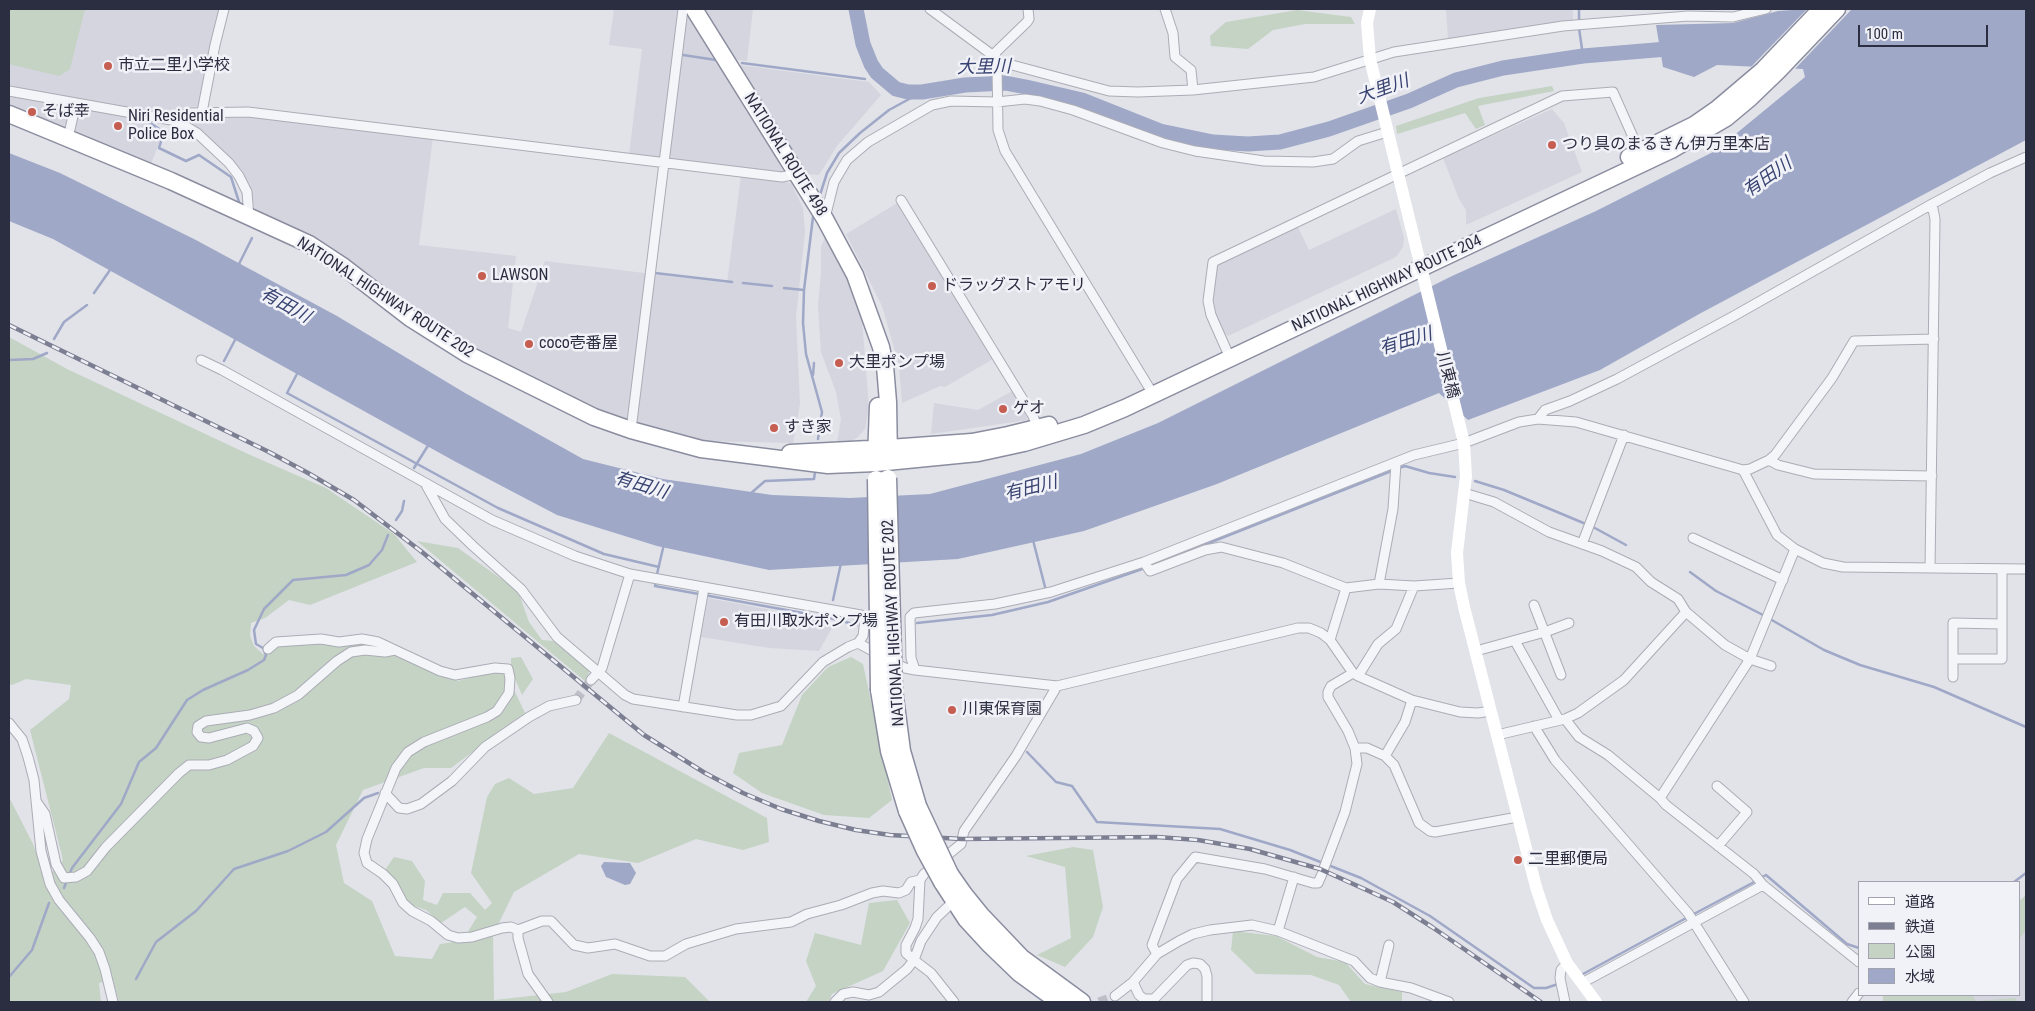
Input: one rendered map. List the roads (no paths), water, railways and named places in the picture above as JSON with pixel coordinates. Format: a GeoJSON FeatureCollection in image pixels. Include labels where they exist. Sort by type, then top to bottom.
{"type":"FeatureCollection","features":[{"type":"Feature","properties":{"kind":"highway","name":"NATIONAL ROUTE 498"},"geometry":{"type":"LineString","coordinates":[[694,9],[825,219],[855,275],[881,347],[885,366],[882,463]]}},
{"type":"Feature","properties":{"kind":"highway","name":"NATIONAL HIGHWAY ROUTE 204"},"geometry":{"type":"LineString","coordinates":[[1771,71],[1821,9]]}},
{"type":"Feature","properties":{"kind":"highway","name":"NATIONAL HIGHWAY ROUTE 204"},"geometry":{"type":"LineString","coordinates":[[882,463],[972,442],[1039,433],[1151,390],[1642,157],[1701,120],[1771,71],[1837,9]]}},
{"type":"Feature","properties":{"kind":"highway","name":"NATIONAL HIGHWAY ROUTE 202"},"geometry":{"type":"LineString","coordinates":[[9,114],[172,180],[309,244],[344,267],[410,318],[467,354],[594,417],[631,430],[701,449],[828,465],[882,463],[886,690],[902,751],[912,809],[946,878],[954,901],[966,918],[1019,973],[1059,1002]]}},
{"type":"Feature","properties":{"kind":"highway","name":"NATIONAL HIGHWAY ROUTE 202"},"geometry":{"type":"LineString","coordinates":[[946,878],[964,894],[1022,958],[1082,1002]]}},
{"type":"Feature","properties":{"kind":"street"},"geometry":{"type":"LineString","coordinates":[[202,112],[224,9]]}},
{"type":"Feature","properties":{"kind":"street"},"geometry":{"type":"LineString","coordinates":[[631,430],[683,9]]}},
{"type":"Feature","properties":{"kind":"street"},"geometry":{"type":"LineString","coordinates":[[930,9],[996,61],[1109,91],[1138,92],[1193,90],[1314,77],[1394,52],[1563,26],[1688,16],[1734,17],[1766,9]]}},
{"type":"Feature","properties":{"kind":"street"},"geometry":{"type":"LineString","coordinates":[[1028,9],[1030,19],[996,52],[998,130],[1005,151],[1151,390]]}},
{"type":"Feature","properties":{"kind":"street"},"geometry":{"type":"LineString","coordinates":[[1165,9],[1173,33],[1175,57],[1191,70],[1193,90]]}},
{"type":"Feature","properties":{"kind":"street","name":"川東橋"},"geometry":{"type":"LineString","coordinates":[[1370,9],[1367,32],[1370,59],[1466,457],[1457,552],[1459,583],[1518,817],[1547,920],[1566,963],[1596,1002]]}},
{"type":"Feature","properties":{"kind":"street"},"geometry":{"type":"LineString","coordinates":[[9,91],[177,121],[197,134],[229,163],[239,176],[247,192],[249,217]]}},
{"type":"Feature","properties":{"kind":"street"},"geometry":{"type":"LineString","coordinates":[[1228,353],[1211,315],[1208,301],[1213,262],[1562,96],[1613,92],[1642,157]]}},
{"type":"Feature","properties":{"kind":"street"},"geometry":{"type":"LineString","coordinates":[[825,219],[834,182],[847,160],[868,142],[932,105],[951,102],[997,102],[1025,99],[1040,101],[1073,110],[1162,143],[1195,151],[1264,161],[1313,162],[1333,159],[1358,141],[1387,128]]}},
{"type":"Feature","properties":{"kind":"street"},"geometry":{"type":"LineString","coordinates":[[68,138],[76,103]]}},
{"type":"Feature","properties":{"kind":"street"},"geometry":{"type":"LineString","coordinates":[[177,121],[181,116],[189,113],[248,112],[782,178],[796,174]]}},
{"type":"Feature","properties":{"kind":"street"},"geometry":{"type":"LineString","coordinates":[[1538,419],[1545,410],[1570,402],[1625,375],[1932,204],[1990,173],[2026,157]]}},
{"type":"Feature","properties":{"kind":"street"},"geometry":{"type":"LineString","coordinates":[[901,200],[1033,416],[1039,433]]}},
{"type":"Feature","properties":{"kind":"street"},"geometry":{"type":"LineString","coordinates":[[1930,568],[1935,219],[1932,204]]}},
{"type":"Feature","properties":{"kind":"street"},"geometry":{"type":"LineString","coordinates":[[915,670],[911,658],[910,618],[914,613],[995,604],[1051,592],[1144,562],[1428,450],[1538,419],[1576,422],[1743,470],[1769,460],[1776,454],[1832,378],[1854,341],[1934,339]]}},
{"type":"Feature","properties":{"kind":"street"},"geometry":{"type":"LineString","coordinates":[[201,360],[492,520],[575,556],[630,574],[703,593],[861,615],[865,619],[863,636],[858,644]]}},
{"type":"Feature","properties":{"kind":"street"},"geometry":{"type":"LineString","coordinates":[[1582,544],[1624,435]]}},
{"type":"Feature","properties":{"kind":"street"},"geometry":{"type":"LineString","coordinates":[[1769,460],[1778,465],[1814,474],[1932,476]]}},
{"type":"Feature","properties":{"kind":"street"},"geometry":{"type":"LineString","coordinates":[[1379,584],[1393,509],[1396,463]]}},
{"type":"Feature","properties":{"kind":"street"},"geometry":{"type":"LineString","coordinates":[[1743,470],[1777,535],[1795,549],[1833,566],[2026,569]]}},
{"type":"Feature","properties":{"kind":"street"},"geometry":{"type":"LineString","coordinates":[[425,483],[445,519],[472,546],[521,589],[557,637],[595,676],[633,699],[737,715],[751,715],[781,706],[823,662],[848,646],[858,644],[906,668],[915,670],[1057,686],[1298,628],[1309,628],[1321,633],[1330,640],[1355,674],[1412,700],[1460,712],[1478,713],[1491,711]]}},
{"type":"Feature","properties":{"kind":"street"},"geometry":{"type":"LineString","coordinates":[[1464,493],[1494,502],[1549,532],[1582,544],[1636,568],[1651,582],[1678,599],[1686,612],[1725,645],[1750,659],[1771,666]]}},
{"type":"Feature","properties":{"kind":"street"},"geometry":{"type":"LineString","coordinates":[[1220,532],[1221,547]]}},
{"type":"Feature","properties":{"kind":"street"},"geometry":{"type":"LineString","coordinates":[[1693,538],[1783,580]]}},
{"type":"Feature","properties":{"kind":"street"},"geometry":{"type":"LineString","coordinates":[[1144,562],[1150,571],[1205,550],[1221,547],[1283,563],[1346,588],[1379,584],[1414,586],[1459,583]]}},
{"type":"Feature","properties":{"kind":"street"},"geometry":{"type":"LineString","coordinates":[[1660,798],[1750,659],[1795,549]]}},
{"type":"Feature","properties":{"kind":"street"},"geometry":{"type":"LineString","coordinates":[[1953,659],[2002,659],[2002,569]]}},
{"type":"Feature","properties":{"kind":"street"},"geometry":{"type":"LineString","coordinates":[[595,676],[602,668],[630,574]]}},
{"type":"Feature","properties":{"kind":"street"},"geometry":{"type":"LineString","coordinates":[[1157,954],[1152,944],[1177,879],[1195,857],[1265,869],[1313,884],[1318,883],[1345,812],[1357,764],[1355,748],[1348,731],[1328,697],[1331,686],[1355,674],[1378,644],[1396,629],[1414,586]]}},
{"type":"Feature","properties":{"kind":"street"},"geometry":{"type":"LineString","coordinates":[[1330,640],[1346,588]]}},
{"type":"Feature","properties":{"kind":"street"},"geometry":{"type":"LineString","coordinates":[[683,707],[703,593]]}},
{"type":"Feature","properties":{"kind":"street"},"geometry":{"type":"LineString","coordinates":[[1534,605],[1561,675]]}},
{"type":"Feature","properties":{"kind":"street"},"geometry":{"type":"LineString","coordinates":[[1497,735],[1562,720],[1578,713],[1624,680],[1686,612]]}},
{"type":"Feature","properties":{"kind":"street"},"geometry":{"type":"LineString","coordinates":[[1476,650],[1515,641],[1569,623]]}},
{"type":"Feature","properties":{"kind":"street"},"geometry":{"type":"LineString","coordinates":[[1953,677],[1953,623],[2002,624]]}},
{"type":"Feature","properties":{"kind":"street"},"geometry":{"type":"LineString","coordinates":[[268,649],[276,642],[321,639],[339,642],[362,639],[378,642],[455,675],[496,668],[508,670],[510,678],[509,693],[497,711],[487,717],[424,742],[408,752],[396,768],[367,839],[364,860],[367,864],[383,874],[393,884],[404,903],[412,911],[432,921],[448,935],[458,938],[472,937],[502,928],[512,927],[518,930],[542,921],[551,921],[574,945],[588,948],[615,944],[650,956],[665,956],[686,944],[736,929],[791,922],[807,914],[841,905],[872,893],[882,891],[899,893],[906,890],[910,882],[920,880]]}},
{"type":"Feature","properties":{"kind":"street"},"geometry":{"type":"LineString","coordinates":[[1515,641],[1562,720],[1579,737],[1608,754],[1666,805],[1754,874],[1763,885],[1858,961]]}},
{"type":"Feature","properties":{"kind":"street"},"geometry":{"type":"LineString","coordinates":[[36,800],[45,814],[56,864],[67,878],[87,871],[106,847],[189,765],[209,765],[228,760],[253,746],[258,738],[254,731],[247,728],[209,738],[201,737],[197,732],[198,726],[206,721],[250,715],[274,708],[298,695],[337,661],[351,652],[366,650],[385,652],[395,650]]}},
{"type":"Feature","properties":{"kind":"street"},"geometry":{"type":"LineString","coordinates":[[954,1002],[931,973],[906,953],[906,945],[918,919],[920,880],[924,874],[961,844],[964,831],[1008,769],[1057,686]]}},
{"type":"Feature","properties":{"kind":"street"},"geometry":{"type":"LineString","coordinates":[[385,793],[399,808],[406,809],[421,804],[452,781],[485,747],[529,717],[549,706],[576,700]]}},
{"type":"Feature","properties":{"kind":"street"},"geometry":{"type":"LineString","coordinates":[[1385,756],[1405,722],[1412,700]]}},
{"type":"Feature","properties":{"kind":"street"},"geometry":{"type":"LineString","coordinates":[[9,722],[22,739],[28,757],[36,800],[41,851],[50,884],[59,900],[99,952],[113,1002]]}},
{"type":"Feature","properties":{"kind":"street"},"geometry":{"type":"LineString","coordinates":[[1534,726],[1555,760],[1695,921],[1744,1002]]}},
{"type":"Feature","properties":{"kind":"street"},"geometry":{"type":"LineString","coordinates":[[1355,748],[1367,748],[1385,756],[1394,765],[1419,823],[1430,831],[1435,832],[1518,817]]}},
{"type":"Feature","properties":{"kind":"street"},"geometry":{"type":"LineString","coordinates":[[1718,786],[1747,812],[1718,846]]}},
{"type":"Feature","properties":{"kind":"street"},"geometry":{"type":"LineString","coordinates":[[1278,931],[1294,877]]}},
{"type":"Feature","properties":{"kind":"street"},"geometry":{"type":"LineString","coordinates":[[1582,983],[1763,885]]}},
{"type":"Feature","properties":{"kind":"street"},"geometry":{"type":"LineString","coordinates":[[835,1002],[843,994],[852,992],[869,995],[879,992],[907,969],[914,960],[921,941],[937,917],[954,901]]}},
{"type":"Feature","properties":{"kind":"street"},"geometry":{"type":"LineString","coordinates":[[1114,996],[1133,982],[1157,954],[1193,934],[1252,925],[1278,931],[1354,961],[1370,978],[1380,982],[1411,988],[1449,1002]]}},
{"type":"Feature","properties":{"kind":"street"},"geometry":{"type":"LineString","coordinates":[[518,930],[518,938],[528,974],[548,1002]]}},
{"type":"Feature","properties":{"kind":"street"},"geometry":{"type":"LineString","coordinates":[[1380,982],[1389,945]]}},
{"type":"Feature","properties":{"kind":"street"},"geometry":{"type":"LineString","coordinates":[[1133,982],[1139,995],[1144,1000],[1154,999],[1187,965],[1193,963],[1200,964],[1205,969],[1207,976],[1207,1002]]}},
{"type":"Feature","properties":{"kind":"street"},"geometry":{"type":"LineString","coordinates":[[1565,1002],[1561,982],[1562,970],[1566,963]]}},
{"type":"Feature","properties":{"kind":"water","name":"有田川"},"geometry":{"type":"Polygon","coordinates":[[[1806,9],[2026,9],[2026,140],[1701,313],[1600,370],[1468,420],[1439,393],[1217,484],[1084,531],[958,559],[769,570],[657,546],[557,515],[456,462],[53,239],[9,221],[9,153],[60,173],[194,239],[337,316],[465,393],[583,459],[663,479],[772,495],[850,498],[930,494],[1081,454],[1158,423],[1452,276],[1596,211],[1715,151],[1805,77],[1803,69],[1717,65],[1694,77],[1663,67],[1656,25],[1733,23],[1778,11],[1806,9]]]}},
{"type":"Feature","properties":{"kind":"water"},"geometry":{"type":"Polygon","coordinates":[[[604,862],[630,863],[636,873],[630,884],[625,885],[606,877],[601,866],[604,862]]]}},
{"type":"Feature","properties":{"kind":"waterway","name":"大里川"},"geometry":{"type":"LineString","coordinates":[[856,9],[863,44],[871,64],[877,73],[896,89],[908,92],[922,92],[965,85],[1005,83],[1082,100],[1160,131],[1213,142],[1248,144],[1280,142],[1329,129],[1409,101],[1456,80],[1503,68],[1583,56],[1679,48]]}},
{"type":"Feature","properties":{"kind":"waterway"},"geometry":{"type":"LineString","coordinates":[[1579,9],[1579,20]]}},
{"type":"Feature","properties":{"kind":"waterway"},"geometry":{"type":"LineString","coordinates":[[1579,28],[1583,56]]}},
{"type":"Feature","properties":{"kind":"waterway"},"geometry":{"type":"LineString","coordinates":[[683,55],[716,60]]}},
{"type":"Feature","properties":{"kind":"waterway"},"geometry":{"type":"LineString","coordinates":[[742,63],[865,79]]}},
{"type":"Feature","properties":{"kind":"waterway"},"geometry":{"type":"LineString","coordinates":[[819,198],[827,173],[839,153],[889,110],[922,92]]}},
{"type":"Feature","properties":{"kind":"waterway"},"geometry":{"type":"LineString","coordinates":[[9,95],[20,97]]}},
{"type":"Feature","properties":{"kind":"waterway"},"geometry":{"type":"LineString","coordinates":[[144,119],[164,132],[159,148],[186,161],[199,155],[231,177],[239,202]]}},
{"type":"Feature","properties":{"kind":"waterway"},"geometry":{"type":"LineString","coordinates":[[813,217],[804,290],[803,323],[806,354],[822,412],[818,439]]}},
{"type":"Feature","properties":{"kind":"waterway"},"geometry":{"type":"LineString","coordinates":[[238,266],[252,238]]}},
{"type":"Feature","properties":{"kind":"waterway"},"geometry":{"type":"LineString","coordinates":[[94,293],[110,270]]}},
{"type":"Feature","properties":{"kind":"waterway"},"geometry":{"type":"LineString","coordinates":[[655,273],[732,282]]}},
{"type":"Feature","properties":{"kind":"waterway"},"geometry":{"type":"LineString","coordinates":[[743,283],[772,286]]}},
{"type":"Feature","properties":{"kind":"waterway"},"geometry":{"type":"LineString","coordinates":[[784,288],[804,290]]}},
{"type":"Feature","properties":{"kind":"waterway"},"geometry":{"type":"LineString","coordinates":[[54,339],[64,322],[87,305]]}},
{"type":"Feature","properties":{"kind":"waterway"},"geometry":{"type":"LineString","coordinates":[[224,361],[236,338]]}},
{"type":"Feature","properties":{"kind":"waterway"},"geometry":{"type":"LineString","coordinates":[[9,360],[33,359],[47,353]]}},
{"type":"Feature","properties":{"kind":"waterway"},"geometry":{"type":"LineString","coordinates":[[813,375],[814,363]]}},
{"type":"Feature","properties":{"kind":"waterway"},"geometry":{"type":"LineString","coordinates":[[298,372],[287,393],[498,508],[604,554],[659,567]]}},
{"type":"Feature","properties":{"kind":"waterway"},"geometry":{"type":"LineString","coordinates":[[414,468],[429,444]]}},
{"type":"Feature","properties":{"kind":"waterway"},"geometry":{"type":"LineString","coordinates":[[1399,468],[1405,466],[1429,473],[1455,477]]}},
{"type":"Feature","properties":{"kind":"waterway"},"geometry":{"type":"LineString","coordinates":[[1171,558],[1394,470]]}},
{"type":"Feature","properties":{"kind":"waterway"},"geometry":{"type":"LineString","coordinates":[[750,494],[765,481],[814,479],[815,472]]}},
{"type":"Feature","properties":{"kind":"waterway"},"geometry":{"type":"LineString","coordinates":[[1475,481],[1504,490],[1593,527],[1626,545]]}},
{"type":"Feature","properties":{"kind":"waterway"},"geometry":{"type":"LineString","coordinates":[[396,520],[402,511],[404,501]]}},
{"type":"Feature","properties":{"kind":"waterway"},"geometry":{"type":"LineString","coordinates":[[69,875],[72,868],[121,804],[139,762],[156,748],[187,700],[264,660],[266,655],[263,648],[256,644],[254,630],[264,609],[293,580],[346,575],[369,565],[382,550],[388,535]]}},
{"type":"Feature","properties":{"kind":"waterway"},"geometry":{"type":"LineString","coordinates":[[1033,540],[1045,587]]}},
{"type":"Feature","properties":{"kind":"waterway"},"geometry":{"type":"LineString","coordinates":[[657,574],[664,544]]}},
{"type":"Feature","properties":{"kind":"waterway"},"geometry":{"type":"LineString","coordinates":[[833,600],[841,563]]}},
{"type":"Feature","properties":{"kind":"waterway"},"geometry":{"type":"LineString","coordinates":[[917,623],[992,615],[1048,602],[1145,568]]}},
{"type":"Feature","properties":{"kind":"waterway"},"geometry":{"type":"LineString","coordinates":[[1690,572],[1716,591],[1824,650],[1860,665],[1934,687],[2026,727]]}},
{"type":"Feature","properties":{"kind":"waterway"},"geometry":{"type":"LineString","coordinates":[[656,582],[655,586],[830,618],[857,625]]}},
{"type":"Feature","properties":{"kind":"waterway"},"geometry":{"type":"LineString","coordinates":[[1027,752],[1056,782],[1072,786],[1097,822],[1220,829],[1290,850],[1361,878],[1430,916],[1534,988],[1546,988],[1558,984]]}},
{"type":"Feature","properties":{"kind":"waterway"},"geometry":{"type":"LineString","coordinates":[[136,979],[156,942],[196,911],[234,869],[288,851],[326,832],[364,798],[378,793]]}},
{"type":"Feature","properties":{"kind":"waterway"},"geometry":{"type":"LineString","coordinates":[[2015,881],[2026,873]]}},
{"type":"Feature","properties":{"kind":"waterway"},"geometry":{"type":"LineString","coordinates":[[1760,878],[1766,875],[1847,944],[1858,948]]}},
{"type":"Feature","properties":{"kind":"waterway"},"geometry":{"type":"LineString","coordinates":[[64,888],[67,880]]}},
{"type":"Feature","properties":{"kind":"waterway"},"geometry":{"type":"LineString","coordinates":[[1692,915],[1756,881]]}},
{"type":"Feature","properties":{"kind":"waterway"},"geometry":{"type":"LineString","coordinates":[[9,977],[32,950],[49,903]]}},
{"type":"Feature","properties":{"kind":"waterway"},"geometry":{"type":"LineString","coordinates":[[1583,974],[1688,917]]}},
{"type":"Feature","properties":{"kind":"tunnel"},"geometry":{"type":"LineString","coordinates":[[576,700],[591,680]]}},
{"type":"Feature","properties":{"kind":"tunnel"},"geometry":{"type":"LineString","coordinates":[[1099,1002],[1115,996]]}},
{"type":"Feature","properties":{"kind":"railway"},"geometry":{"type":"LineString","coordinates":[[9,325],[269,452],[354,500],[422,552],[644,735],[705,773],[743,793],[781,809],[819,821],[856,830],[890,835],[962,839],[1157,837],[1198,840],[1250,849],[1320,869],[1393,902],[1541,1002]]}},
{"type":"Feature","properties":{"kind":"place","name":"市立二里小学校"},"geometry":{"type":"Point","coordinates":[108,66]}},
{"type":"Feature","properties":{"kind":"place","name":"そば幸"},"geometry":{"type":"Point","coordinates":[32,112]}},
{"type":"Feature","properties":{"kind":"place","name":"Niri Residential Police Box"},"geometry":{"type":"Point","coordinates":[118,126]}},
{"type":"Feature","properties":{"kind":"place","name":"つり具のまるきん伊万里本店"},"geometry":{"type":"Point","coordinates":[1552,145]}},
{"type":"Feature","properties":{"kind":"place","name":"LAWSON"},"geometry":{"type":"Point","coordinates":[482,276]}},
{"type":"Feature","properties":{"kind":"place","name":"ドラッグストアモリ"},"geometry":{"type":"Point","coordinates":[932,286]}},
{"type":"Feature","properties":{"kind":"place","name":"coco壱番屋"},"geometry":{"type":"Point","coordinates":[529,344]}},
{"type":"Feature","properties":{"kind":"place","name":"大里ポンプ場"},"geometry":{"type":"Point","coordinates":[839,363]}},
{"type":"Feature","properties":{"kind":"place","name":"ゲオ"},"geometry":{"type":"Point","coordinates":[1003,409]}},
{"type":"Feature","properties":{"kind":"place","name":"すき家"},"geometry":{"type":"Point","coordinates":[774,428]}},
{"type":"Feature","properties":{"kind":"place","name":"有田川取水ポンプ場"},"geometry":{"type":"Point","coordinates":[724,622]}},
{"type":"Feature","properties":{"kind":"place","name":"川東保育園"},"geometry":{"type":"Point","coordinates":[952,710]}},
{"type":"Feature","properties":{"kind":"place","name":"二里郵便局"},"geometry":{"type":"Point","coordinates":[1518,860]}}]}
